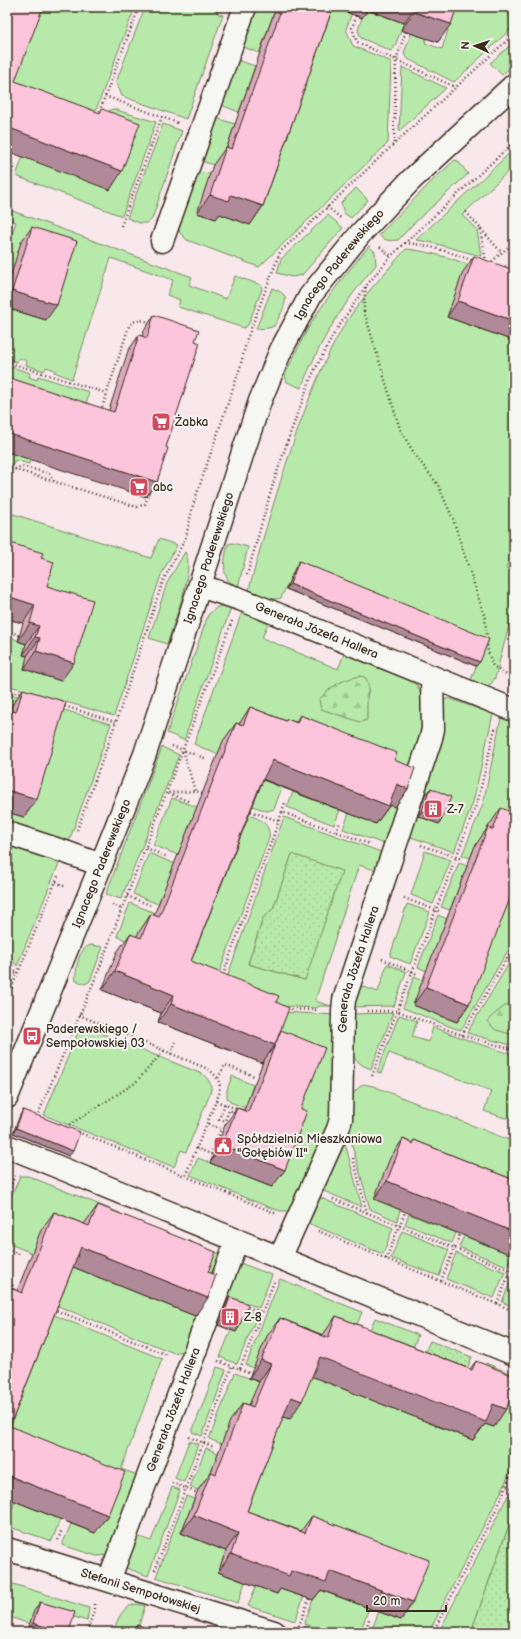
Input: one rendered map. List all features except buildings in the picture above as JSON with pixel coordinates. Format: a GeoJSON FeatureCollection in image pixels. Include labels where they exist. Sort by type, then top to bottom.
{"type":"FeatureCollection","features":[{"type":"Feature","properties":{"kind":"street"},"geometry":{"type":"LineString","coordinates":[[162,241],[245,7]]}},
{"type":"Feature","properties":{"kind":"street","name":"Ignacego Paderewskiego"},"geometry":{"type":"LineString","coordinates":[[7,1097],[102,866],[145,754],[271,370],[288,336],[310,296],[331,268],[385,207],[411,180],[514,85]]}},
{"type":"Feature","properties":{"kind":"street","name":"Generała Józefa Hallera"},"geometry":{"type":"LineString","coordinates":[[200,586],[240,599],[507,707]]}},
{"type":"Feature","properties":{"kind":"street","name":"Generała Józefa Hallera"},"geometry":{"type":"LineString","coordinates":[[280,1258],[339,1126],[342,1108],[344,1000],[431,738],[433,729],[432,677]]}},
{"type":"Feature","properties":{"kind":"street"},"geometry":{"type":"LineString","coordinates":[[7,833],[102,866]]}},
{"type":"Feature","properties":{"kind":"street"},"geometry":{"type":"LineString","coordinates":[[15,1150],[514,1354]]}},
{"type":"Feature","properties":{"kind":"street","name":"Generała Józefa Hallera"},"geometry":{"type":"LineString","coordinates":[[109,1580],[237,1240]]}},
{"type":"Feature","properties":{"kind":"street","name":"Stefanii Sempołowskiej"},"geometry":{"type":"LineString","coordinates":[[7,1549],[274,1632]]}},
{"type":"Feature","properties":{"kind":"path"},"geometry":{"type":"LineString","coordinates":[[96,118],[139,7]]}},
{"type":"Feature","properties":{"kind":"path"},"geometry":{"type":"LineString","coordinates":[[506,7],[514,17]]}},
{"type":"Feature","properties":{"kind":"path"},"geometry":{"type":"LineString","coordinates":[[356,16],[352,28],[357,42],[455,87]]}},
{"type":"Feature","properties":{"kind":"path"},"geometry":{"type":"LineString","coordinates":[[394,144],[396,60],[406,32]]}},
{"type":"Feature","properties":{"kind":"path"},"geometry":{"type":"LineString","coordinates":[[7,999],[68,853],[116,722],[163,581],[186,537],[193,505],[240,368],[247,340],[280,252],[455,87],[514,34]]}},
{"type":"Feature","properties":{"kind":"path"},"geometry":{"type":"LineString","coordinates":[[105,96],[201,132]]}},
{"type":"Feature","properties":{"kind":"path"},"geometry":{"type":"LineString","coordinates":[[121,226],[162,117]]}},
{"type":"Feature","properties":{"kind":"path"},"geometry":{"type":"LineString","coordinates":[[7,1195],[15,1150],[38,1116],[97,974],[240,599],[273,484],[312,375],[335,332],[366,286],[391,256],[514,142]]}},
{"type":"Feature","properties":{"kind":"path"},"geometry":{"type":"LineString","coordinates":[[8,184],[16,163]]}},
{"type":"Feature","properties":{"kind":"path"},"geometry":{"type":"LineString","coordinates":[[466,212],[480,228],[485,231],[502,253]]}},
{"type":"Feature","properties":{"kind":"path"},"geometry":{"type":"LineString","coordinates":[[480,228],[487,267]]}},
{"type":"Feature","properties":{"kind":"path"},"geometry":{"type":"LineString","coordinates":[[487,267],[514,242]]}},
{"type":"Feature","properties":{"kind":"path"},"geometry":{"type":"LineString","coordinates":[[404,243],[426,245],[457,254],[475,262]]}},
{"type":"Feature","properties":{"kind":"path"},"geometry":{"type":"LineString","coordinates":[[481,264],[487,267],[493,267]]}},
{"type":"Feature","properties":{"kind":"path"},"geometry":{"type":"LineString","coordinates":[[500,267],[514,266]]}},
{"type":"Feature","properties":{"kind":"path"},"geometry":{"type":"LineString","coordinates":[[366,286],[364,312],[400,429],[415,455],[438,486],[453,519],[485,618],[488,652],[493,666],[508,676]]}},
{"type":"Feature","properties":{"kind":"path"},"geometry":{"type":"LineString","coordinates":[[99,417],[129,326],[138,320],[156,324]]}},
{"type":"Feature","properties":{"kind":"path"},"geometry":{"type":"LineString","coordinates":[[7,362],[106,394]]}},
{"type":"Feature","properties":{"kind":"path"},"geometry":{"type":"LineString","coordinates":[[15,469],[22,466],[50,474],[55,481]]}},
{"type":"Feature","properties":{"kind":"path"},"geometry":{"type":"LineString","coordinates":[[7,467],[137,507],[145,504],[153,482]]}},
{"type":"Feature","properties":{"kind":"path"},"geometry":{"type":"LineString","coordinates":[[7,631],[19,635]]}},
{"type":"Feature","properties":{"kind":"path"},"geometry":{"type":"LineString","coordinates":[[7,690],[28,696]]}},
{"type":"Feature","properties":{"kind":"path"},"geometry":{"type":"LineString","coordinates":[[55,704],[116,722]]}},
{"type":"Feature","properties":{"kind":"path"},"geometry":{"type":"LineString","coordinates":[[372,1076],[478,800],[507,707]]}},
{"type":"Feature","properties":{"kind":"path"},"geometry":{"type":"LineString","coordinates":[[183,750],[207,759]]}},
{"type":"Feature","properties":{"kind":"path"},"geometry":{"type":"LineString","coordinates":[[183,750],[195,791]]}},
{"type":"Feature","properties":{"kind":"path"},"geometry":{"type":"LineString","coordinates":[[167,793],[195,791],[202,793]]}},
{"type":"Feature","properties":{"kind":"path"},"geometry":{"type":"LineString","coordinates":[[167,793],[188,801]]}},
{"type":"Feature","properties":{"kind":"path"},"geometry":{"type":"LineString","coordinates":[[221,980],[285,803]]}},
{"type":"Feature","properties":{"kind":"path"},"geometry":{"type":"LineString","coordinates":[[245,809],[279,821]]}},
{"type":"Feature","properties":{"kind":"path"},"geometry":{"type":"LineString","coordinates":[[282,812],[336,832],[462,859]]}},
{"type":"Feature","properties":{"kind":"path"},"geometry":{"type":"LineString","coordinates":[[336,832],[340,822]]}},
{"type":"Feature","properties":{"kind":"path"},"geometry":{"type":"LineString","coordinates":[[146,848],[168,857]]}},
{"type":"Feature","properties":{"kind":"path"},"geometry":{"type":"LineString","coordinates":[[127,896],[150,906]]}},
{"type":"Feature","properties":{"kind":"path"},"geometry":{"type":"LineString","coordinates":[[399,896],[441,912]]}},
{"type":"Feature","properties":{"kind":"path"},"geometry":{"type":"LineString","coordinates":[[462,1035],[514,946]]}},
{"type":"Feature","properties":{"kind":"path"},"geometry":{"type":"LineString","coordinates":[[7,957],[18,973]]}},
{"type":"Feature","properties":{"kind":"path"},"geometry":{"type":"LineString","coordinates":[[379,957],[417,974]]}},
{"type":"Feature","properties":{"kind":"path"},"geometry":{"type":"LineString","coordinates":[[7,976],[18,973]]}},
{"type":"Feature","properties":{"kind":"path"},"geometry":{"type":"LineString","coordinates":[[280,1009],[397,1011],[462,1035],[514,1050]]}},
{"type":"Feature","properties":{"kind":"path"},"geometry":{"type":"LineString","coordinates":[[79,1015],[208,1069],[218,1078]]}},
{"type":"Feature","properties":{"kind":"path"},"geometry":{"type":"LineString","coordinates":[[171,1054],[176,1042]]}},
{"type":"Feature","properties":{"kind":"path"},"geometry":{"type":"LineString","coordinates":[[66,1127],[135,1083],[164,1051]]}},
{"type":"Feature","properties":{"kind":"path"},"geometry":{"type":"LineString","coordinates":[[185,1176],[220,1090],[218,1078],[225,1065],[254,1076]]}},
{"type":"Feature","properties":{"kind":"path"},"geometry":{"type":"LineString","coordinates":[[216,1100],[244,1112]]}},
{"type":"Feature","properties":{"kind":"path"},"geometry":{"type":"LineString","coordinates":[[225,1104],[219,1119],[225,1121],[229,1110],[234,1112],[232,1118]]}},
{"type":"Feature","properties":{"kind":"path"},"geometry":{"type":"LineString","coordinates":[[38,1116],[43,1118]]}},
{"type":"Feature","properties":{"kind":"path"},"geometry":{"type":"LineString","coordinates":[[196,1148],[211,1154],[221,1129],[206,1123]]}},
{"type":"Feature","properties":{"kind":"path"},"geometry":{"type":"LineString","coordinates":[[60,1125],[514,1311]]}},
{"type":"Feature","properties":{"kind":"path"},"geometry":{"type":"LineString","coordinates":[[339,1126],[345,1130],[367,1213]]}},
{"type":"Feature","properties":{"kind":"path"},"geometry":{"type":"LineString","coordinates":[[310,1190],[514,1272]]}},
{"type":"Feature","properties":{"kind":"path"},"geometry":{"type":"LineString","coordinates":[[386,1259],[405,1212]]}},
{"type":"Feature","properties":{"kind":"path"},"geometry":{"type":"LineString","coordinates":[[441,1281],[460,1234]]}},
{"type":"Feature","properties":{"kind":"path"},"geometry":{"type":"LineString","coordinates":[[7,1249],[19,1254]]}},
{"type":"Feature","properties":{"kind":"path"},"geometry":{"type":"LineString","coordinates":[[497,1304],[514,1262]]}},
{"type":"Feature","properties":{"kind":"path"},"geometry":{"type":"LineString","coordinates":[[7,1270],[14,1289],[13,1295]]}},
{"type":"Feature","properties":{"kind":"path"},"geometry":{"type":"LineString","coordinates":[[240,1369],[274,1281]]}},
{"type":"Feature","properties":{"kind":"path"},"geometry":{"type":"LineString","coordinates":[[51,1309],[192,1358],[232,1366],[250,1374]]}},
{"type":"Feature","properties":{"kind":"path"},"geometry":{"type":"LineString","coordinates":[[154,1573],[232,1366]]}},
{"type":"Feature","properties":{"kind":"path"},"geometry":{"type":"LineString","coordinates":[[433,1632],[507,1486],[514,1464]]}},
{"type":"Feature","properties":{"kind":"path"},"geometry":{"type":"LineString","coordinates":[[507,1486],[514,1489]]}},
{"type":"Feature","properties":{"kind":"path"},"geometry":{"type":"LineString","coordinates":[[299,1626],[309,1599]]}},
{"type":"Feature","properties":{"kind":"path"},"geometry":{"type":"LineString","coordinates":[[365,1632],[369,1620]]}},
{"type":"Feature","properties":{"kind":"green space"},"geometry":{"type":"Polygon","coordinates":[[[37,7],[135,7],[88,131],[7,86],[37,7]]]}},
{"type":"Feature","properties":{"kind":"green space"},"geometry":{"type":"Polygon","coordinates":[[[145,7],[206,7],[218,11],[218,14],[223,15],[186,119],[122,96],[116,82],[145,7]]]}},
{"type":"Feature","properties":{"kind":"green space"},"geometry":{"type":"Polygon","coordinates":[[[254,7],[276,7],[259,53],[241,46],[254,7]]]}},
{"type":"Feature","properties":{"kind":"green space"},"geometry":{"type":"Polygon","coordinates":[[[326,7],[354,7],[346,29],[353,46],[390,61],[388,143],[259,267],[187,240],[180,233],[178,225],[198,172],[213,175],[218,213],[250,224],[326,7]]]}},
{"type":"Feature","properties":{"kind":"green space"},"geometry":{"type":"Polygon","coordinates":[[[451,7],[503,7],[514,22],[512,28],[454,82],[406,58],[404,53],[414,26],[427,36],[425,43],[442,49],[448,30],[443,28],[451,7]]]}},
{"type":"Feature","properties":{"kind":"green space"},"geometry":{"type":"Polygon","coordinates":[[[365,9],[404,23],[394,48],[391,51],[361,38],[358,30],[365,9]]]}},
{"type":"Feature","properties":{"kind":"green space"},"geometry":{"type":"Polygon","coordinates":[[[514,42],[514,64],[502,75],[490,63],[514,42]]]}},
{"type":"Feature","properties":{"kind":"green space"},"geometry":{"type":"Polygon","coordinates":[[[237,60],[255,66],[239,112],[221,105],[237,60]]]}},
{"type":"Feature","properties":{"kind":"green space"},"geometry":{"type":"Polygon","coordinates":[[[402,67],[446,88],[399,131],[402,67]]]}},
{"type":"Feature","properties":{"kind":"green space"},"geometry":{"type":"Polygon","coordinates":[[[113,109],[156,122],[122,216],[16,176],[23,156],[113,109]]]}},
{"type":"Feature","properties":{"kind":"green space"},"geometry":{"type":"Polygon","coordinates":[[[216,118],[235,124],[220,167],[202,160],[216,118]]]}},
{"type":"Feature","properties":{"kind":"green space"},"geometry":{"type":"Polygon","coordinates":[[[163,124],[182,131],[152,219],[148,223],[140,223],[127,218],[163,124]]]}},
{"type":"Feature","properties":{"kind":"green space"},"geometry":{"type":"Polygon","coordinates":[[[514,149],[514,166],[462,215],[477,230],[481,256],[416,240],[514,149]]]}},
{"type":"Feature","properties":{"kind":"green space"},"geometry":{"type":"Polygon","coordinates":[[[455,160],[458,161],[468,174],[413,224],[398,240],[387,240],[381,237],[379,235],[433,180],[455,160]]]}},
{"type":"Feature","properties":{"kind":"green space"},"geometry":{"type":"Polygon","coordinates":[[[356,188],[368,200],[351,218],[344,213],[341,203],[356,188]]]}},
{"type":"Feature","properties":{"kind":"green space"},"geometry":{"type":"Polygon","coordinates":[[[7,209],[192,277],[189,285],[226,299],[235,276],[261,285],[262,289],[248,325],[244,328],[178,307],[180,300],[167,295],[173,280],[111,258],[72,379],[46,367],[44,371],[26,365],[27,361],[19,358],[17,362],[7,359],[7,308],[14,267],[7,265],[7,249],[16,222],[7,218],[7,209]]]}},
{"type":"Feature","properties":{"kind":"green space"},"geometry":{"type":"Polygon","coordinates":[[[328,215],[343,228],[302,275],[292,277],[277,273],[281,259],[328,215]]]}},
{"type":"Feature","properties":{"kind":"green space"},"geometry":{"type":"Polygon","coordinates":[[[369,246],[375,252],[376,265],[364,279],[333,323],[316,354],[301,388],[287,382],[285,375],[311,324],[334,290],[369,246]]]}},
{"type":"Feature","properties":{"kind":"green space"},"geometry":{"type":"Polygon","coordinates":[[[406,249],[446,257],[483,271],[514,340],[514,545],[506,568],[514,571],[514,607],[495,678],[491,684],[484,687],[470,682],[485,644],[296,566],[281,598],[263,598],[254,594],[249,589],[272,507],[292,446],[308,401],[335,341],[356,308],[406,249]]]}},
{"type":"Feature","properties":{"kind":"green space"},"geometry":{"type":"Polygon","coordinates":[[[272,288],[284,295],[285,302],[282,310],[274,326],[256,329],[272,288]]]}},
{"type":"Feature","properties":{"kind":"green space"},"geometry":{"type":"Polygon","coordinates":[[[12,367],[30,373],[29,377],[37,380],[38,376],[89,392],[85,408],[7,396],[7,371],[10,372],[12,367]]]}},
{"type":"Feature","properties":{"kind":"green space"},"geometry":{"type":"Polygon","coordinates":[[[7,452],[30,459],[29,464],[15,460],[13,465],[7,463],[7,452]]]}},
{"type":"Feature","properties":{"kind":"green space"},"geometry":{"type":"Polygon","coordinates":[[[7,512],[151,558],[159,539],[177,545],[161,575],[114,716],[7,685],[7,634],[26,644],[23,655],[27,656],[61,681],[7,564],[7,512]]]}},
{"type":"Feature","properties":{"kind":"green space"},"geometry":{"type":"Polygon","coordinates":[[[233,543],[248,547],[238,587],[228,580],[224,565],[228,544],[233,543]]]}},
{"type":"Feature","properties":{"kind":"green space"},"geometry":{"type":"Polygon","coordinates":[[[185,552],[188,559],[186,583],[167,644],[149,638],[167,583],[185,552]]]}},
{"type":"Feature","properties":{"kind":"green space"},"geometry":{"type":"Polygon","coordinates":[[[222,606],[231,608],[184,740],[167,733],[208,615],[217,607],[222,606]]]}},
{"type":"Feature","properties":{"kind":"green space"},"geometry":{"type":"Polygon","coordinates":[[[242,612],[268,623],[262,638],[338,669],[344,654],[417,685],[423,700],[425,725],[387,845],[343,829],[349,813],[194,744],[242,612]]]}},
{"type":"Feature","properties":{"kind":"green space"},"geometry":{"type":"Polygon","coordinates":[[[361,676],[366,678],[369,688],[367,697],[367,720],[360,722],[321,709],[319,700],[332,687],[343,681],[361,676]]]}},
{"type":"Feature","properties":{"kind":"green space"},"geometry":{"type":"Polygon","coordinates":[[[7,693],[111,724],[67,847],[7,827],[7,812],[24,817],[11,708],[7,720],[7,693]]]}},
{"type":"Feature","properties":{"kind":"green space"},"geometry":{"type":"Polygon","coordinates":[[[448,698],[493,714],[473,802],[454,852],[408,836],[443,701],[448,698]]]}},
{"type":"Feature","properties":{"kind":"green space"},"geometry":{"type":"Polygon","coordinates":[[[501,718],[514,723],[514,852],[480,848],[475,846],[470,858],[462,855],[483,804],[501,718]]]}},
{"type":"Feature","properties":{"kind":"green space"},"geometry":{"type":"Polygon","coordinates":[[[162,747],[179,755],[121,899],[106,894],[162,747]]]}},
{"type":"Feature","properties":{"kind":"green space"},"geometry":{"type":"Polygon","coordinates":[[[258,778],[282,787],[274,809],[267,811],[247,804],[258,778]]]}},
{"type":"Feature","properties":{"kind":"green space"},"geometry":{"type":"Polygon","coordinates":[[[293,792],[340,810],[334,825],[287,807],[293,792]]]}},
{"type":"Feature","properties":{"kind":"green space"},"geometry":{"type":"Polygon","coordinates":[[[172,798],[197,807],[178,855],[153,845],[172,798]]]}},
{"type":"Feature","properties":{"kind":"green space"},"geometry":{"type":"Polygon","coordinates":[[[244,813],[262,821],[265,824],[268,828],[269,838],[214,987],[185,976],[244,813]]]}},
{"type":"Feature","properties":{"kind":"green space"},"geometry":{"type":"Polygon","coordinates":[[[284,817],[381,852],[383,855],[378,871],[359,865],[315,1001],[331,1006],[320,1006],[316,1008],[280,1006],[224,986],[284,817]],[[292,854],[273,909],[263,918],[248,964],[305,980],[292,854]]]}},
{"type":"Feature","properties":{"kind":"green space"},"geometry":{"type":"Polygon","coordinates":[[[7,839],[62,856],[17,966],[7,952],[7,839]]]}},
{"type":"Feature","properties":{"kind":"green space"},"geometry":{"type":"Polygon","coordinates":[[[425,851],[451,860],[433,904],[411,895],[425,851]]]}},
{"type":"Feature","properties":{"kind":"green space"},"geometry":{"type":"Polygon","coordinates":[[[149,853],[175,864],[158,904],[133,894],[149,853]]]}},
{"type":"Feature","properties":{"kind":"green space"},"geometry":{"type":"Polygon","coordinates":[[[292,854],[342,871],[305,980],[248,964],[263,918],[273,909],[292,854]]]}},
{"type":"Feature","properties":{"kind":"green space"},"geometry":{"type":"Polygon","coordinates":[[[459,863],[467,866],[450,910],[441,907],[459,863]]]}},
{"type":"Feature","properties":{"kind":"green space"},"geometry":{"type":"Polygon","coordinates":[[[514,879],[514,940],[461,1030],[403,1008],[414,976],[423,980],[414,1005],[514,879]]]}},
{"type":"Feature","properties":{"kind":"green space"},"geometry":{"type":"Polygon","coordinates":[[[130,903],[155,913],[146,935],[133,944],[117,936],[130,903]]]}},
{"type":"Feature","properties":{"kind":"green space"},"geometry":{"type":"Polygon","coordinates":[[[407,904],[430,912],[410,964],[390,956],[407,904]]]}},
{"type":"Feature","properties":{"kind":"green space"},"geometry":{"type":"Polygon","coordinates":[[[438,915],[447,919],[427,971],[418,967],[438,915]]]}},
{"type":"Feature","properties":{"kind":"green space"},"geometry":{"type":"Polygon","coordinates":[[[91,945],[103,947],[90,981],[85,984],[75,980],[76,970],[78,960],[83,950],[91,945]]]}},
{"type":"Feature","properties":{"kind":"green space"},"geometry":{"type":"Polygon","coordinates":[[[514,955],[514,1046],[467,1033],[514,955]]]}},
{"type":"Feature","properties":{"kind":"green space"},"geometry":{"type":"Polygon","coordinates":[[[387,964],[406,972],[394,1006],[351,1007],[358,985],[378,992],[387,964]]]}},
{"type":"Feature","properties":{"kind":"green space"},"geometry":{"type":"Polygon","coordinates":[[[514,999],[514,1035],[496,1030],[487,1022],[514,999]]]}},
{"type":"Feature","properties":{"kind":"green space"},"geometry":{"type":"Polygon","coordinates":[[[280,1012],[335,1015],[332,1121],[291,1211],[281,1211],[271,1208],[190,1175],[198,1158],[272,1187],[268,1048],[280,1012]]]}},
{"type":"Feature","properties":{"kind":"green space"},"geometry":{"type":"Polygon","coordinates":[[[393,1013],[371,1069],[362,1065],[353,1057],[350,1014],[393,1013]]]}},
{"type":"Feature","properties":{"kind":"green space"},"geometry":{"type":"Polygon","coordinates":[[[399,1015],[417,1021],[412,1037],[429,1042],[433,1027],[514,1055],[514,1117],[505,1118],[484,1111],[491,1091],[389,1053],[381,1073],[377,1072],[399,1015]]]}},
{"type":"Feature","properties":{"kind":"green space"},"geometry":{"type":"Polygon","coordinates":[[[81,1025],[202,1074],[207,1078],[211,1085],[210,1094],[186,1152],[181,1150],[174,1167],[44,1115],[81,1025]]]}},
{"type":"Feature","properties":{"kind":"green space"},"geometry":{"type":"Polygon","coordinates":[[[232,1076],[253,1085],[249,1097],[255,1100],[251,1110],[230,1102],[227,1098],[227,1090],[232,1076]]]}},
{"type":"Feature","properties":{"kind":"green space"},"geometry":{"type":"Polygon","coordinates":[[[363,1084],[373,1086],[514,1142],[514,1204],[374,1199],[400,1210],[397,1221],[370,1209],[347,1127],[352,1096],[363,1084]]]}},
{"type":"Feature","properties":{"kind":"green space"},"geometry":{"type":"Polygon","coordinates":[[[343,1136],[362,1207],[319,1189],[343,1136]]]}},
{"type":"Feature","properties":{"kind":"green space"},"geometry":{"type":"Polygon","coordinates":[[[20,1176],[28,1176],[120,1213],[112,1234],[75,1248],[42,1230],[32,1253],[7,1243],[7,1207],[20,1176]]]}},
{"type":"Feature","properties":{"kind":"green space"},"geometry":{"type":"Polygon","coordinates":[[[316,1196],[393,1228],[383,1254],[305,1222],[316,1196]]]}},
{"type":"Feature","properties":{"kind":"green space"},"geometry":{"type":"Polygon","coordinates":[[[409,1214],[456,1233],[452,1243],[405,1224],[409,1214]]]}},
{"type":"Feature","properties":{"kind":"green space"},"geometry":{"type":"Polygon","coordinates":[[[402,1231],[449,1250],[439,1276],[391,1258],[402,1231]]]}},
{"type":"Feature","properties":{"kind":"green space"},"geometry":{"type":"Polygon","coordinates":[[[464,1236],[512,1255],[507,1266],[459,1247],[464,1236]]]}},
{"type":"Feature","properties":{"kind":"green space"},"geometry":{"type":"Polygon","coordinates":[[[185,1240],[223,1255],[186,1350],[174,1353],[53,1304],[68,1265],[177,1260],[185,1240]]]}},
{"type":"Feature","properties":{"kind":"green space"},"geometry":{"type":"Polygon","coordinates":[[[456,1253],[505,1272],[494,1298],[446,1279],[456,1253]]]}},
{"type":"Feature","properties":{"kind":"green space"},"geometry":{"type":"Polygon","coordinates":[[[240,1263],[272,1275],[259,1308],[228,1296],[240,1263]]]}},
{"type":"Feature","properties":{"kind":"green space"},"geometry":{"type":"Polygon","coordinates":[[[513,1275],[514,1276],[514,1307],[502,1302],[513,1275]]]}},
{"type":"Feature","properties":{"kind":"green space"},"geometry":{"type":"Polygon","coordinates":[[[280,1279],[362,1312],[349,1344],[315,1355],[256,1369],[246,1365],[280,1279]]]}},
{"type":"Feature","properties":{"kind":"green space"},"geometry":{"type":"Polygon","coordinates":[[[244,1309],[258,1314],[237,1364],[220,1357],[231,1330],[236,1332],[244,1309]]]}},
{"type":"Feature","properties":{"kind":"green space"},"geometry":{"type":"Polygon","coordinates":[[[49,1313],[162,1359],[121,1469],[140,1476],[109,1555],[97,1556],[62,1545],[71,1524],[95,1533],[7,1448],[7,1419],[49,1313]]]}},
{"type":"Feature","properties":{"kind":"green space"},"geometry":{"type":"Polygon","coordinates":[[[375,1318],[418,1335],[406,1366],[367,1337],[375,1318]]]}},
{"type":"Feature","properties":{"kind":"green space"},"geometry":{"type":"Polygon","coordinates":[[[430,1341],[472,1357],[459,1388],[422,1359],[430,1341]]]}},
{"type":"Feature","properties":{"kind":"green space"},"geometry":{"type":"Polygon","coordinates":[[[486,1363],[514,1375],[514,1457],[503,1488],[429,1632],[371,1632],[379,1611],[234,1529],[222,1444],[209,1439],[235,1373],[259,1382],[308,1375],[473,1440],[480,1422],[494,1427],[477,1384],[486,1363]]]}},
{"type":"Feature","properties":{"kind":"green space"},"geometry":{"type":"Polygon","coordinates":[[[217,1367],[226,1370],[202,1436],[192,1432],[217,1367]]]}},
{"type":"Feature","properties":{"kind":"green space"},"geometry":{"type":"Polygon","coordinates":[[[189,1441],[198,1444],[184,1482],[175,1478],[189,1441]]]}},
{"type":"Feature","properties":{"kind":"green space"},"geometry":{"type":"Polygon","coordinates":[[[206,1448],[218,1453],[203,1492],[190,1487],[206,1448]]]}},
{"type":"Feature","properties":{"kind":"green space"},"geometry":{"type":"Polygon","coordinates":[[[172,1487],[180,1490],[148,1576],[126,1568],[125,1565],[134,1535],[151,1541],[172,1487]]]}},
{"type":"Feature","properties":{"kind":"green space"},"geometry":{"type":"Polygon","coordinates":[[[508,1495],[514,1497],[514,1511],[471,1632],[439,1632],[508,1495]]]}},
{"type":"Feature","properties":{"kind":"green space"},"geometry":{"type":"Polygon","coordinates":[[[186,1496],[194,1499],[181,1533],[226,1551],[218,1572],[245,1582],[238,1603],[156,1577],[186,1496]]]}},
{"type":"Feature","properties":{"kind":"green space"},"geometry":{"type":"Polygon","coordinates":[[[15,1501],[60,1519],[52,1541],[7,1526],[7,1522],[15,1501]]]}},
{"type":"Feature","properties":{"kind":"green space"},"geometry":{"type":"Polygon","coordinates":[[[514,1511],[514,1632],[471,1632],[514,1511]]]}},
{"type":"Feature","properties":{"kind":"green space"},"geometry":{"type":"Polygon","coordinates":[[[284,1576],[308,1585],[295,1621],[248,1606],[256,1586],[284,1576]]]}},
{"type":"Feature","properties":{"kind":"green space"},"geometry":{"type":"Polygon","coordinates":[[[7,1582],[89,1608],[87,1621],[71,1616],[34,1611],[30,1624],[7,1616],[7,1582]]]}},
{"type":"Feature","properties":{"kind":"green space"},"geometry":{"type":"Polygon","coordinates":[[[317,1589],[369,1608],[360,1632],[330,1632],[304,1624],[317,1589]]]}},
{"type":"Feature","properties":{"kind":"green space"},"geometry":{"type":"Polygon","coordinates":[[[138,1604],[145,1606],[139,1625],[161,1632],[113,1632],[124,1610],[138,1604]]]}},
{"type":"Feature","properties":{"kind":"place","name":"Żabka"},"geometry":{"type":"Point","coordinates":[161,422]}},
{"type":"Feature","properties":{"kind":"place","name":"abc"},"geometry":{"type":"Point","coordinates":[139,487]}},
{"type":"Feature","properties":{"kind":"place","name":"Z-7"},"geometry":{"type":"Point","coordinates":[433,809]}},
{"type":"Feature","properties":{"kind":"place","name":"Paderewskiego / Sempołowskiej 03"},"geometry":{"type":"Point","coordinates":[32,1036]}},
{"type":"Feature","properties":{"kind":"place","name":"Spółdzielnia Mieszkaniowa \"Gołębiów II\""},"geometry":{"type":"Point","coordinates":[223,1146]}},
{"type":"Feature","properties":{"kind":"place","name":"Z-8"},"geometry":{"type":"Point","coordinates":[230,1317]}}]}
